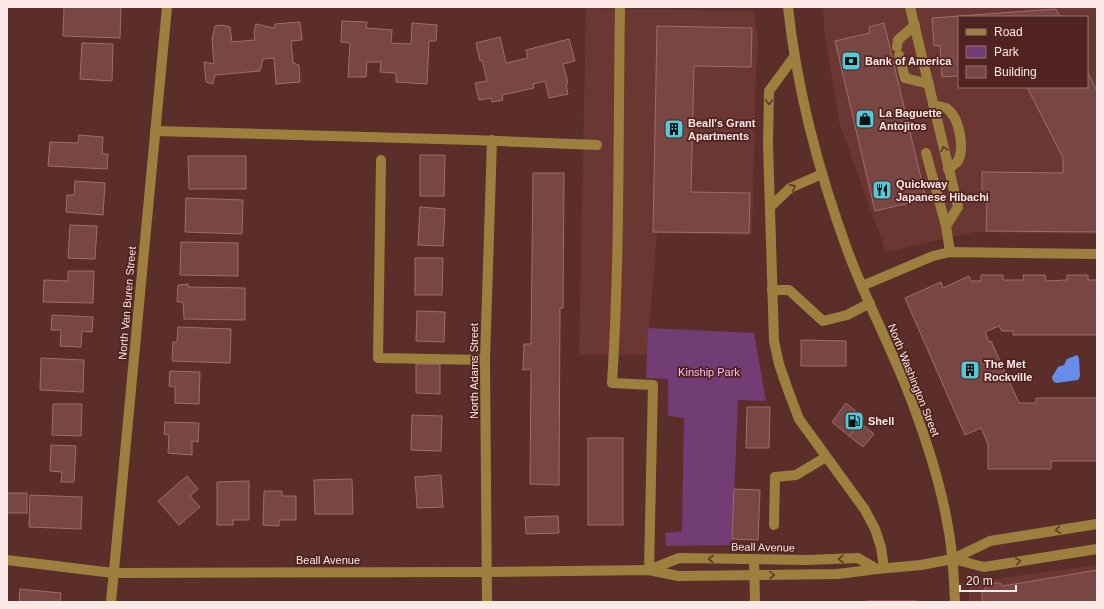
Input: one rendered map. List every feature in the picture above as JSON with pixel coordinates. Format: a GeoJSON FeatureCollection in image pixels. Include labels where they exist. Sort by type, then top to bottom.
{"type":"FeatureCollection","features":[{"type":"Feature","properties":{"kind":"street","name":"North Van Buren Street"},"geometry":{"type":"LineString","coordinates":[[111,602],[167,7]]}},
{"type":"Feature","properties":{"kind":"street"},"geometry":{"type":"LineString","coordinates":[[620,7],[617,230],[612,383],[653,385],[649,570]]}},
{"type":"Feature","properties":{"kind":"street","name":"North Washington Street"},"geometry":{"type":"LineString","coordinates":[[788,7],[794,57],[808,124],[822,174],[848,252],[911,400],[923,433],[940,490],[953,558],[956,602]]}},
{"type":"Feature","properties":{"kind":"street"},"geometry":{"type":"LineString","coordinates":[[910,7],[958,207],[946,226]]}},
{"type":"Feature","properties":{"kind":"street"},"geometry":{"type":"LineString","coordinates":[[915,25],[898,40],[898,51],[904,78],[929,84]]}},
{"type":"Feature","properties":{"kind":"street"},"geometry":{"type":"LineString","coordinates":[[794,57],[769,91],[768,144],[774,341],[779,364],[799,419],[857,499],[875,529],[881,547],[880,569]]}},
{"type":"Feature","properties":{"kind":"street"},"geometry":{"type":"LineString","coordinates":[[933,105],[946,109],[953,116],[959,128],[961,141],[958,162],[948,169]]}},
{"type":"Feature","properties":{"kind":"street"},"geometry":{"type":"LineString","coordinates":[[155,131],[492,140],[597,145]]}},
{"type":"Feature","properties":{"kind":"street","name":"North Adams Street"},"geometry":{"type":"LineString","coordinates":[[487,602],[485,360],[492,140]]}},
{"type":"Feature","properties":{"kind":"street"},"geometry":{"type":"LineString","coordinates":[[926,153],[946,226],[950,252]]}},
{"type":"Feature","properties":{"kind":"street"},"geometry":{"type":"LineString","coordinates":[[381,160],[378,358],[485,360]]}},
{"type":"Feature","properties":{"kind":"street"},"geometry":{"type":"LineString","coordinates":[[770,207],[790,188],[822,174]]}},
{"type":"Feature","properties":{"kind":"street"},"geometry":{"type":"LineString","coordinates":[[862,286],[933,256],[950,252],[1097,254]]}},
{"type":"Feature","properties":{"kind":"street"},"geometry":{"type":"LineString","coordinates":[[772,290],[789,290],[823,320],[847,315],[870,304]]}},
{"type":"Feature","properties":{"kind":"street"},"geometry":{"type":"LineString","coordinates":[[774,525],[775,477],[796,475],[826,457]]}},
{"type":"Feature","properties":{"kind":"street","name":"Beall Avenue"},"geometry":{"type":"LineString","coordinates":[[7,560],[114,573],[649,570],[678,576],[838,574],[921,565],[953,558],[990,541],[1097,524]]}},
{"type":"Feature","properties":{"kind":"street","name":"Beall Avenue"},"geometry":{"type":"LineString","coordinates":[[953,558],[984,567],[1097,549]]}},
{"type":"Feature","properties":{"kind":"street","name":"Beall Avenue"},"geometry":{"type":"LineString","coordinates":[[649,570],[679,558],[858,558],[880,569]]}},
{"type":"Feature","properties":{"kind":"street"},"geometry":{"type":"LineString","coordinates":[[754,559],[755,602]]}},
{"type":"Feature","properties":{"kind":"shaded area"},"geometry":{"type":"Polygon","coordinates":[[[823,7],[1097,7],[1097,234],[974,232],[886,252],[839,122],[824,30],[823,7]]]}},
{"type":"Feature","properties":{"kind":"shaded area"},"geometry":{"type":"Polygon","coordinates":[[[586,8],[754,11],[758,44],[752,235],[657,233],[647,355],[579,355],[586,8]]]}},
{"type":"Feature","properties":{"kind":"shaded area"},"geometry":{"type":"Polygon","coordinates":[[[1097,565],[1097,602],[969,602],[969,590],[972,582],[1097,565]]]}},
{"type":"Feature","properties":{"kind":"green space","name":"Kinship Park"},"geometry":{"type":"Polygon","coordinates":[[[648,328],[754,333],[766,401],[738,400],[732,545],[666,546],[665,533],[682,531],[684,418],[668,416],[668,379],[646,378],[648,328]]]}},
{"type":"Feature","properties":{"kind":"water"},"geometry":{"type":"Polygon","coordinates":[[[1077,355],[1079,358],[1080,376],[1078,380],[1056,383],[1053,381],[1052,377],[1058,367],[1064,365],[1067,359],[1077,355]]]}},
{"type":"Feature","properties":{"kind":"building"},"geometry":{"type":"Polygon","coordinates":[[[64,7],[121,7],[120,38],[63,36],[64,7]]]}},
{"type":"Feature","properties":{"kind":"building"},"geometry":{"type":"Polygon","coordinates":[[[1056,9],[1060,16],[960,16],[1056,9]]]}},
{"type":"Feature","properties":{"kind":"building"},"geometry":{"type":"Polygon","coordinates":[[[958,16],[958,76],[942,77],[940,45],[934,46],[932,18],[958,16]]]}},
{"type":"Feature","properties":{"kind":"building"},"geometry":{"type":"Polygon","coordinates":[[[342,21],[367,22],[366,28],[392,30],[391,43],[411,44],[412,23],[437,25],[436,41],[429,41],[427,84],[396,82],[396,73],[380,72],[381,62],[367,62],[366,77],[348,77],[350,43],[341,42],[342,21]]]}},
{"type":"Feature","properties":{"kind":"building"},"geometry":{"type":"Polygon","coordinates":[[[300,22],[302,40],[291,41],[293,63],[299,65],[300,82],[276,84],[274,58],[263,59],[260,71],[215,75],[213,84],[206,82],[204,62],[214,64],[212,39],[215,26],[221,25],[230,27],[232,42],[255,40],[254,32],[256,24],[274,28],[275,24],[300,22]]]}},
{"type":"Feature","properties":{"kind":"building"},"geometry":{"type":"Polygon","coordinates":[[[884,23],[926,199],[875,211],[835,41],[870,33],[869,27],[884,23]]]}},
{"type":"Feature","properties":{"kind":"building","name":"Beall's Grant Apartments"},"geometry":{"type":"Polygon","coordinates":[[[657,26],[752,28],[751,67],[694,66],[691,192],[750,193],[749,233],[653,232],[657,26]]]}},
{"type":"Feature","properties":{"kind":"building"},"geometry":{"type":"Polygon","coordinates":[[[500,37],[506,63],[528,58],[526,50],[569,39],[575,61],[563,64],[568,83],[566,84],[568,94],[549,98],[545,81],[533,84],[534,88],[502,95],[503,100],[492,102],[491,98],[479,100],[475,83],[487,81],[476,43],[500,37]]]}},
{"type":"Feature","properties":{"kind":"building"},"geometry":{"type":"Polygon","coordinates":[[[82,43],[113,44],[112,81],[80,79],[82,43]]]}},
{"type":"Feature","properties":{"kind":"building"},"geometry":{"type":"Polygon","coordinates":[[[1088,73],[1097,91],[1097,232],[986,231],[987,202],[982,202],[982,172],[1063,173],[1063,158],[1028,88],[1088,88],[1088,73]]]}},
{"type":"Feature","properties":{"kind":"building"},"geometry":{"type":"Polygon","coordinates":[[[79,135],[103,137],[102,154],[108,154],[107,169],[48,166],[50,142],[78,143],[79,135]]]}},
{"type":"Feature","properties":{"kind":"building"},"geometry":{"type":"Polygon","coordinates":[[[420,155],[445,155],[444,196],[420,196],[420,155]]]}},
{"type":"Feature","properties":{"kind":"building"},"geometry":{"type":"Polygon","coordinates":[[[188,156],[246,156],[246,189],[189,189],[188,156]]]}},
{"type":"Feature","properties":{"kind":"building"},"geometry":{"type":"Polygon","coordinates":[[[533,173],[564,173],[563,308],[560,308],[559,485],[530,484],[531,369],[523,370],[524,344],[531,344],[533,173]]]}},
{"type":"Feature","properties":{"kind":"building"},"geometry":{"type":"Polygon","coordinates":[[[75,181],[105,183],[103,215],[66,212],[67,195],[74,195],[75,181]]]}},
{"type":"Feature","properties":{"kind":"building"},"geometry":{"type":"Polygon","coordinates":[[[186,198],[243,200],[242,234],[185,232],[186,198]]]}},
{"type":"Feature","properties":{"kind":"building"},"geometry":{"type":"Polygon","coordinates":[[[420,207],[445,209],[443,246],[418,245],[420,207]]]}},
{"type":"Feature","properties":{"kind":"building"},"geometry":{"type":"Polygon","coordinates":[[[70,225],[97,226],[95,259],[68,258],[70,225]]]}},
{"type":"Feature","properties":{"kind":"building"},"geometry":{"type":"Polygon","coordinates":[[[181,242],[238,243],[238,276],[180,275],[181,242]]]}},
{"type":"Feature","properties":{"kind":"building"},"geometry":{"type":"Polygon","coordinates":[[[415,258],[443,258],[442,295],[415,295],[415,258]]]}},
{"type":"Feature","properties":{"kind":"building"},"geometry":{"type":"Polygon","coordinates":[[[68,271],[94,271],[93,303],[43,302],[44,280],[68,281],[68,271]]]}},
{"type":"Feature","properties":{"kind":"building","name":"The Met Rockville"},"geometry":{"type":"Polygon","coordinates":[[[981,275],[1003,275],[1003,280],[1024,280],[1023,275],[1045,275],[1046,281],[1067,280],[1067,275],[1088,275],[1088,280],[1097,280],[1097,335],[1013,335],[1013,331],[1002,331],[999,326],[985,332],[989,342],[991,341],[1019,403],[1036,403],[1036,398],[1097,398],[1097,461],[1051,461],[1051,469],[988,469],[988,444],[981,428],[965,435],[905,298],[941,282],[943,288],[969,276],[971,281],[981,281],[981,275]]]}},
{"type":"Feature","properties":{"kind":"building"},"geometry":{"type":"Polygon","coordinates":[[[188,284],[188,287],[245,288],[245,320],[184,319],[183,302],[177,302],[178,285],[188,284]]]}},
{"type":"Feature","properties":{"kind":"building"},"geometry":{"type":"Polygon","coordinates":[[[417,311],[445,312],[444,342],[416,341],[417,311]]]}},
{"type":"Feature","properties":{"kind":"building"},"geometry":{"type":"Polygon","coordinates":[[[52,315],[93,317],[92,332],[82,331],[81,347],[60,346],[61,330],[51,330],[52,315]]]}},
{"type":"Feature","properties":{"kind":"building"},"geometry":{"type":"Polygon","coordinates":[[[178,327],[231,329],[230,363],[172,361],[173,342],[177,342],[178,327]]]}},
{"type":"Feature","properties":{"kind":"building"},"geometry":{"type":"Polygon","coordinates":[[[801,340],[846,341],[846,366],[801,366],[801,340]]]}},
{"type":"Feature","properties":{"kind":"building"},"geometry":{"type":"Polygon","coordinates":[[[41,358],[84,360],[83,392],[40,390],[41,358]]]}},
{"type":"Feature","properties":{"kind":"building"},"geometry":{"type":"Polygon","coordinates":[[[416,364],[440,364],[440,394],[416,393],[416,364]]]}},
{"type":"Feature","properties":{"kind":"building"},"geometry":{"type":"Polygon","coordinates":[[[170,371],[200,372],[199,404],[175,403],[175,387],[169,386],[170,371]]]}},
{"type":"Feature","properties":{"kind":"building"},"geometry":{"type":"Polygon","coordinates":[[[846,403],[864,418],[849,436],[832,422],[846,403]]]}},
{"type":"Feature","properties":{"kind":"building"},"geometry":{"type":"Polygon","coordinates":[[[53,404],[82,404],[81,436],[52,435],[53,404]]]}},
{"type":"Feature","properties":{"kind":"building"},"geometry":{"type":"Polygon","coordinates":[[[747,407],[770,407],[769,448],[746,448],[747,407]]]}},
{"type":"Feature","properties":{"kind":"building"},"geometry":{"type":"Polygon","coordinates":[[[412,415],[442,416],[441,451],[411,450],[412,415]]]}},
{"type":"Feature","properties":{"kind":"building"},"geometry":{"type":"Polygon","coordinates":[[[165,422],[199,423],[198,442],[192,441],[192,455],[168,453],[169,435],[164,434],[165,422]]]}},
{"type":"Feature","properties":{"kind":"building"},"geometry":{"type":"Polygon","coordinates":[[[860,423],[874,434],[863,447],[849,436],[860,423]]]}},
{"type":"Feature","properties":{"kind":"building"},"geometry":{"type":"Polygon","coordinates":[[[588,438],[623,438],[623,525],[588,525],[588,438]]]}},
{"type":"Feature","properties":{"kind":"building"},"geometry":{"type":"Polygon","coordinates":[[[51,445],[76,446],[74,482],[61,482],[62,472],[50,471],[51,445]]]}},
{"type":"Feature","properties":{"kind":"building"},"geometry":{"type":"Polygon","coordinates":[[[441,475],[443,507],[417,508],[415,477],[441,475]]]}},
{"type":"Feature","properties":{"kind":"building"},"geometry":{"type":"Polygon","coordinates":[[[187,476],[198,489],[190,496],[200,507],[179,525],[158,501],[187,476]]]}},
{"type":"Feature","properties":{"kind":"building"},"geometry":{"type":"Polygon","coordinates":[[[352,479],[353,514],[315,514],[314,480],[352,479]]]}},
{"type":"Feature","properties":{"kind":"building"},"geometry":{"type":"Polygon","coordinates":[[[249,481],[249,520],[233,520],[233,525],[217,525],[217,482],[249,481]]]}},
{"type":"Feature","properties":{"kind":"building"},"geometry":{"type":"Polygon","coordinates":[[[734,489],[760,490],[758,540],[732,539],[734,489]]]}},
{"type":"Feature","properties":{"kind":"building"},"geometry":{"type":"Polygon","coordinates":[[[264,491],[282,491],[282,496],[296,496],[296,520],[279,520],[279,526],[263,525],[264,491]]]}},
{"type":"Feature","properties":{"kind":"building"},"geometry":{"type":"Polygon","coordinates":[[[7,493],[27,493],[27,513],[7,513],[7,493]]]}},
{"type":"Feature","properties":{"kind":"building"},"geometry":{"type":"Polygon","coordinates":[[[30,495],[82,497],[81,529],[29,527],[30,495]]]}},
{"type":"Feature","properties":{"kind":"building"},"geometry":{"type":"Polygon","coordinates":[[[558,516],[559,533],[526,534],[525,517],[558,516]]]}},
{"type":"Feature","properties":{"kind":"building"},"geometry":{"type":"Polygon","coordinates":[[[1097,570],[1097,602],[984,602],[982,598],[982,593],[989,584],[1000,583],[1003,586],[1097,570]]]}},
{"type":"Feature","properties":{"kind":"building"},"geometry":{"type":"Polygon","coordinates":[[[20,589],[61,593],[60,602],[19,602],[20,589]]]}},
{"type":"Feature","properties":{"kind":"building"},"geometry":{"type":"Polygon","coordinates":[[[917,601],[917,602],[867,602],[917,601]]]}},
{"type":"Feature","properties":{"kind":"place","name":"Bank of America"},"geometry":{"type":"Point","coordinates":[851,61]}},
{"type":"Feature","properties":{"kind":"place","name":"La Baguette Antojitos"},"geometry":{"type":"Point","coordinates":[865,119]}},
{"type":"Feature","properties":{"kind":"place","name":"Beall's Grant Apartments"},"geometry":{"type":"Point","coordinates":[674,129]}},
{"type":"Feature","properties":{"kind":"place","name":"Quickway Japanese Hibachi"},"geometry":{"type":"Point","coordinates":[882,190]}},
{"type":"Feature","properties":{"kind":"place","name":"The Met Rockville"},"geometry":{"type":"Point","coordinates":[970,370]}},
{"type":"Feature","properties":{"kind":"place","name":"Shell"},"geometry":{"type":"Point","coordinates":[854,421]}}]}
